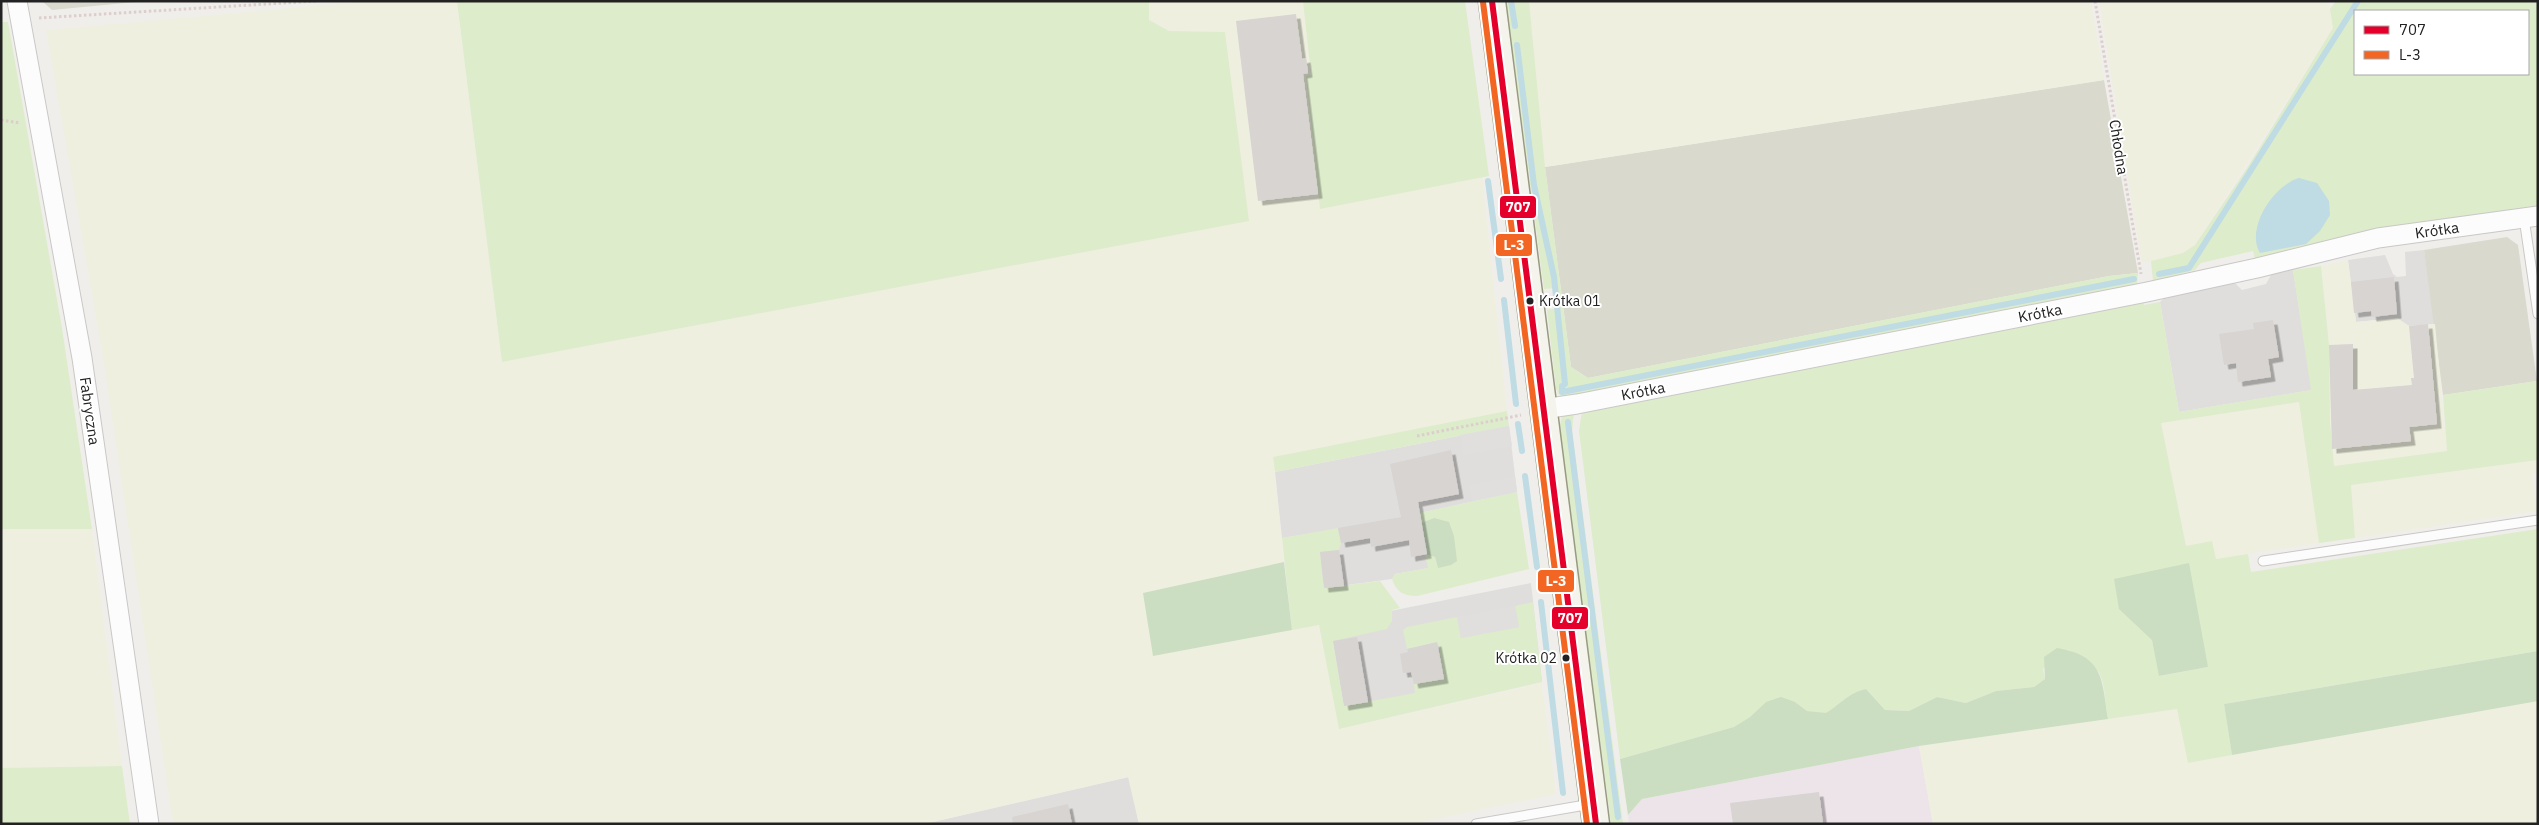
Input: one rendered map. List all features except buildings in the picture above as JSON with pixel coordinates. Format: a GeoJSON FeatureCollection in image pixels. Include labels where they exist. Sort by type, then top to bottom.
{"type":"FeatureCollection","features":[{"type":"Feature","properties":{"kind":"main road"},"geometry":{"type":"LineString","coordinates":[[1492,1],[1536,411],[1595,814]]}},
{"type":"Feature","properties":{"kind":"street","name":"Fabryczna"},"geometry":{"type":"LineString","coordinates":[[17,1],[82,358],[149,824]]}},
{"type":"Feature","properties":{"kind":"street","name":"Krótka"},"geometry":{"type":"LineString","coordinates":[[1536,411],[1596,401],[2147,292],[2291,260],[2378,238],[2531,217]]}},
{"type":"Feature","properties":{"kind":"lane"},"geometry":{"type":"LineString","coordinates":[[2531,217],[2538,314]]}},
{"type":"Feature","properties":{"kind":"lane"},"geometry":{"type":"LineString","coordinates":[[2263,561],[2538,520]]}},
{"type":"Feature","properties":{"kind":"lane"},"geometry":{"type":"LineString","coordinates":[[1476,824],[1595,814]]}},
{"type":"Feature","properties":{"kind":"path"},"geometry":{"type":"LineString","coordinates":[[37,18],[316,1]]}},
{"type":"Feature","properties":{"kind":"path","name":"Chłodna"},"geometry":{"type":"LineString","coordinates":[[2095,1],[2139,270],[2147,292]]}},
{"type":"Feature","properties":{"kind":"path"},"geometry":{"type":"LineString","coordinates":[[1,120],[26,124]]}},
{"type":"Feature","properties":{"kind":"path"},"geometry":{"type":"LineString","coordinates":[[1418,436],[1536,411]]}},
{"type":"Feature","properties":{"kind":"shaded area"},"geometry":{"type":"Polygon","coordinates":[[[42,1],[146,1],[52,10],[42,1]]]}},
{"type":"Feature","properties":{"kind":"shaded area"},"geometry":{"type":"Polygon","coordinates":[[[2104,80],[2138,273],[2109,276],[1588,378],[1571,367],[1545,167],[2104,80]]]}},
{"type":"Feature","properties":{"kind":"shaded area"},"geometry":{"type":"Polygon","coordinates":[[[2507,237],[2518,245],[2537,381],[2443,395],[2424,250],[2507,237]]]}},
{"type":"Feature","properties":{"kind":"shaded area"},"geometry":{"type":"Polygon","coordinates":[[[2424,250],[2435,324],[2409,326],[2397,318],[2356,322],[2348,260],[2385,255],[2393,274],[2397,277],[2406,276],[2405,252],[2424,250]]]}},
{"type":"Feature","properties":{"kind":"shaded area"},"geometry":{"type":"Polygon","coordinates":[[[2293,270],[2312,390],[2179,412],[2160,302],[2164,298],[2235,283],[2242,290],[2266,284],[2271,275],[2293,270]]]}},
{"type":"Feature","properties":{"kind":"shaded area"},"geometry":{"type":"Polygon","coordinates":[[[1509,426],[1517,492],[1392,519],[1423,528],[1429,568],[1395,574],[1392,579],[1324,588],[1319,552],[1338,529],[1282,538],[1275,472],[1509,426]]]}},
{"type":"Feature","properties":{"kind":"shaded area"},"geometry":{"type":"Polygon","coordinates":[[[1509,426],[1512,446],[1463,455],[1460,435],[1509,426]]]}},
{"type":"Feature","properties":{"kind":"shaded area"},"geometry":{"type":"Polygon","coordinates":[[[1515,476],[1517,492],[1472,501],[1469,485],[1515,476]]]}},
{"type":"Feature","properties":{"kind":"shaded area"},"geometry":{"type":"Polygon","coordinates":[[[1531,583],[1542,682],[1344,706],[1330,623],[1531,583]]]}},
{"type":"Feature","properties":{"kind":"shaded area"},"geometry":{"type":"Polygon","coordinates":[[[1515,606],[1519,627],[1461,638],[1457,617],[1515,606]]]}},
{"type":"Feature","properties":{"kind":"shaded area"},"geometry":{"type":"Polygon","coordinates":[[[1919,746],[1933,824],[1629,824],[1628,815],[1642,799],[1919,746]]]}},
{"type":"Feature","properties":{"kind":"shaded area"},"geometry":{"type":"Polygon","coordinates":[[[1129,777],[1139,824],[924,824],[1129,777]]]}},
{"type":"Feature","properties":{"kind":"green space"},"geometry":{"type":"Polygon","coordinates":[[[369,1],[457,1],[502,362],[1248,221],[1225,32],[1169,31],[1149,20],[1149,1],[1303,1],[1311,76],[1306,76],[1320,208],[1482,177],[1507,411],[1273,457],[1284,562],[1143,593],[1154,656],[1318,625],[1340,729],[1542,683],[1556,794],[1412,824],[1139,824],[1128,777],[924,824],[173,824],[103,358],[46,30],[369,1]]]}},
{"type":"Feature","properties":{"kind":"green space"},"geometry":{"type":"Polygon","coordinates":[[[457,1],[1149,1],[1149,20],[1169,31],[1225,32],[1249,221],[502,362],[457,1]]]}},
{"type":"Feature","properties":{"kind":"green space"},"geometry":{"type":"Polygon","coordinates":[[[1303,1],[1465,1],[1489,176],[1320,209],[1306,76],[1311,75],[1303,1]]]}},
{"type":"Feature","properties":{"kind":"green space"},"geometry":{"type":"Polygon","coordinates":[[[1506,1],[1529,1],[1545,167],[1571,367],[1588,378],[2109,276],[2138,273],[2137,286],[1566,399],[1558,394],[1556,388],[1547,310],[1559,308],[1556,288],[1544,289],[1506,1]]]}},
{"type":"Feature","properties":{"kind":"green space"},"geometry":{"type":"Polygon","coordinates":[[[1529,1],[2091,1],[2104,80],[1545,167],[1529,1]]]}},
{"type":"Feature","properties":{"kind":"green space"},"geometry":{"type":"Polygon","coordinates":[[[2099,1],[2329,1],[2333,28],[2195,245],[2183,253],[2142,263],[2099,1]]]}},
{"type":"Feature","properties":{"kind":"green space"},"geometry":{"type":"Polygon","coordinates":[[[2336,1],[2538,1],[2538,209],[2255,260],[2253,251],[2201,263],[2195,270],[2153,281],[2151,261],[2183,253],[2195,245],[2247,168],[2333,28],[2330,9],[2336,1]]]}},
{"type":"Feature","properties":{"kind":"green space"},"geometry":{"type":"Polygon","coordinates":[[[1,22],[8,22],[62,328],[92,529],[1,529],[1,22]]]}},
{"type":"Feature","properties":{"kind":"green space"},"geometry":{"type":"Polygon","coordinates":[[[2348,260],[2356,322],[2397,318],[2409,326],[2435,324],[2447,451],[2334,466],[2330,422],[2329,345],[2321,266],[2348,260]]]}},
{"type":"Feature","properties":{"kind":"green space"},"geometry":{"type":"Polygon","coordinates":[[[2321,266],[2329,345],[2330,422],[2334,466],[2447,451],[2443,395],[2537,381],[2538,460],[2351,485],[2355,538],[2319,543],[2299,402],[2161,423],[2186,546],[2212,541],[2216,559],[2248,554],[2251,572],[2538,529],[2538,651],[2224,704],[2232,755],[2188,763],[2177,709],[2108,719],[2103,684],[2097,669],[2081,656],[2068,650],[2043,669],[2045,679],[2034,687],[1996,691],[1966,703],[1937,697],[1909,711],[1885,710],[1866,689],[1849,696],[1826,714],[1807,711],[1795,702],[1766,702],[1750,717],[1734,727],[1620,759],[1579,431],[1582,411],[2143,301],[2144,305],[2160,302],[2179,412],[2311,390],[2293,270],[2321,266]],[[2152,640],[2160,676],[2208,667],[2152,640]]]}},
{"type":"Feature","properties":{"kind":"green space"},"geometry":{"type":"Polygon","coordinates":[[[2299,402],[2319,543],[2215,559],[2186,546],[2161,423],[2299,402]]]}},
{"type":"Feature","properties":{"kind":"green space"},"geometry":{"type":"Polygon","coordinates":[[[1507,411],[1509,426],[1275,472],[1273,457],[1507,411]]]}},
{"type":"Feature","properties":{"kind":"green space"},"geometry":{"type":"Polygon","coordinates":[[[1574,412],[1572,431],[1623,824],[1611,824],[1559,428],[1562,416],[1574,412]]]}},
{"type":"Feature","properties":{"kind":"green space"},"geometry":{"type":"Polygon","coordinates":[[[2538,460],[2538,473],[2532,474],[2537,511],[2355,538],[2351,485],[2538,460]]]}},
{"type":"Feature","properties":{"kind":"green space"},"geometry":{"type":"Polygon","coordinates":[[[1517,492],[1529,569],[1417,596],[1404,594],[1398,590],[1392,579],[1395,574],[1428,568],[1425,555],[1435,557],[1438,568],[1434,518],[1421,523],[1391,519],[1517,492]]]}},
{"type":"Feature","properties":{"kind":"green space"},"geometry":{"type":"Polygon","coordinates":[[[1434,518],[1449,522],[1454,536],[1457,561],[1451,565],[1438,568],[1435,557],[1427,555],[1421,523],[1434,518]]]}},
{"type":"Feature","properties":{"kind":"green space"},"geometry":{"type":"Polygon","coordinates":[[[1338,528],[1341,543],[1339,550],[1320,552],[1324,588],[1380,581],[1400,608],[1392,610],[1392,621],[1387,629],[1333,641],[1344,706],[1415,693],[1414,684],[1444,679],[1438,643],[1407,649],[1403,630],[1407,627],[1457,617],[1461,638],[1519,627],[1515,606],[1533,602],[1542,682],[1339,729],[1319,625],[1292,630],[1282,538],[1338,528]]]}},
{"type":"Feature","properties":{"kind":"green space"},"geometry":{"type":"Polygon","coordinates":[[[1,529],[92,529],[122,766],[1,768],[1,529]]]}},
{"type":"Feature","properties":{"kind":"green space"},"geometry":{"type":"Polygon","coordinates":[[[1284,562],[1292,630],[1153,656],[1143,593],[1284,562]]]}},
{"type":"Feature","properties":{"kind":"green space"},"geometry":{"type":"Polygon","coordinates":[[[2189,563],[2208,667],[2159,676],[2152,640],[2119,609],[2114,579],[2189,563]]]}},
{"type":"Feature","properties":{"kind":"green space"},"geometry":{"type":"Polygon","coordinates":[[[2057,648],[2084,657],[2098,671],[2102,681],[2108,719],[1919,746],[1642,799],[1628,815],[1620,759],[1734,727],[1750,717],[1766,702],[1781,697],[1795,702],[1807,711],[1826,713],[1850,696],[1866,689],[1885,710],[1909,711],[1937,697],[1966,703],[1996,691],[2034,687],[2045,679],[2044,657],[2057,648]]]}},
{"type":"Feature","properties":{"kind":"green space"},"geometry":{"type":"Polygon","coordinates":[[[2538,651],[2538,701],[2232,755],[2224,704],[2538,651]]]}},
{"type":"Feature","properties":{"kind":"green space"},"geometry":{"type":"Polygon","coordinates":[[[2538,701],[2538,824],[1933,824],[1919,746],[2178,709],[2188,763],[2538,701]]]}},
{"type":"Feature","properties":{"kind":"green space"},"geometry":{"type":"Polygon","coordinates":[[[122,766],[130,824],[1,824],[1,768],[122,766]]]}},
{"type":"Feature","properties":{"kind":"water"},"geometry":{"type":"Polygon","coordinates":[[[2299,178],[2317,183],[2329,201],[2330,215],[2320,231],[2306,244],[2260,253],[2256,243],[2256,232],[2264,209],[2280,189],[2299,178]]]}},
{"type":"Feature","properties":{"kind":"waterway"},"geometry":{"type":"LineString","coordinates":[[1511,1],[1515,26]]}},
{"type":"Feature","properties":{"kind":"waterway"},"geometry":{"type":"LineString","coordinates":[[2159,274],[2189,268],[2358,1]]}},
{"type":"Feature","properties":{"kind":"waterway"},"geometry":{"type":"LineString","coordinates":[[1517,45],[1534,185],[1554,277],[1565,384],[1562,386],[1562,392],[2134,279]]}},
{"type":"Feature","properties":{"kind":"waterway"},"geometry":{"type":"LineString","coordinates":[[1488,181],[1501,279]]}},
{"type":"Feature","properties":{"kind":"waterway"},"geometry":{"type":"LineString","coordinates":[[1504,300],[1516,404]]}},
{"type":"Feature","properties":{"kind":"waterway"},"geometry":{"type":"LineString","coordinates":[[1568,422],[1618,817]]}},
{"type":"Feature","properties":{"kind":"waterway"},"geometry":{"type":"LineString","coordinates":[[1518,424],[1522,451]]}},
{"type":"Feature","properties":{"kind":"waterway"},"geometry":{"type":"LineString","coordinates":[[1525,476],[1537,567]]}},
{"type":"Feature","properties":{"kind":"waterway"},"geometry":{"type":"LineString","coordinates":[[1541,602],[1563,793]]}},
{"type":"Feature","properties":{"kind":"transit line","name":"707"},"geometry":{"type":"LineString","coordinates":[[1492,1],[1596,824]]}},
{"type":"Feature","properties":{"kind":"transit line","name":"L-3"},"geometry":{"type":"LineString","coordinates":[[1483,2],[1587,824]]}},
{"type":"Feature","properties":{"kind":"place","name":"Krótka 01"},"geometry":{"type":"Point","coordinates":[1530,301]}},
{"type":"Feature","properties":{"kind":"place","name":"Krótka 02"},"geometry":{"type":"Point","coordinates":[1566,658]}}]}
